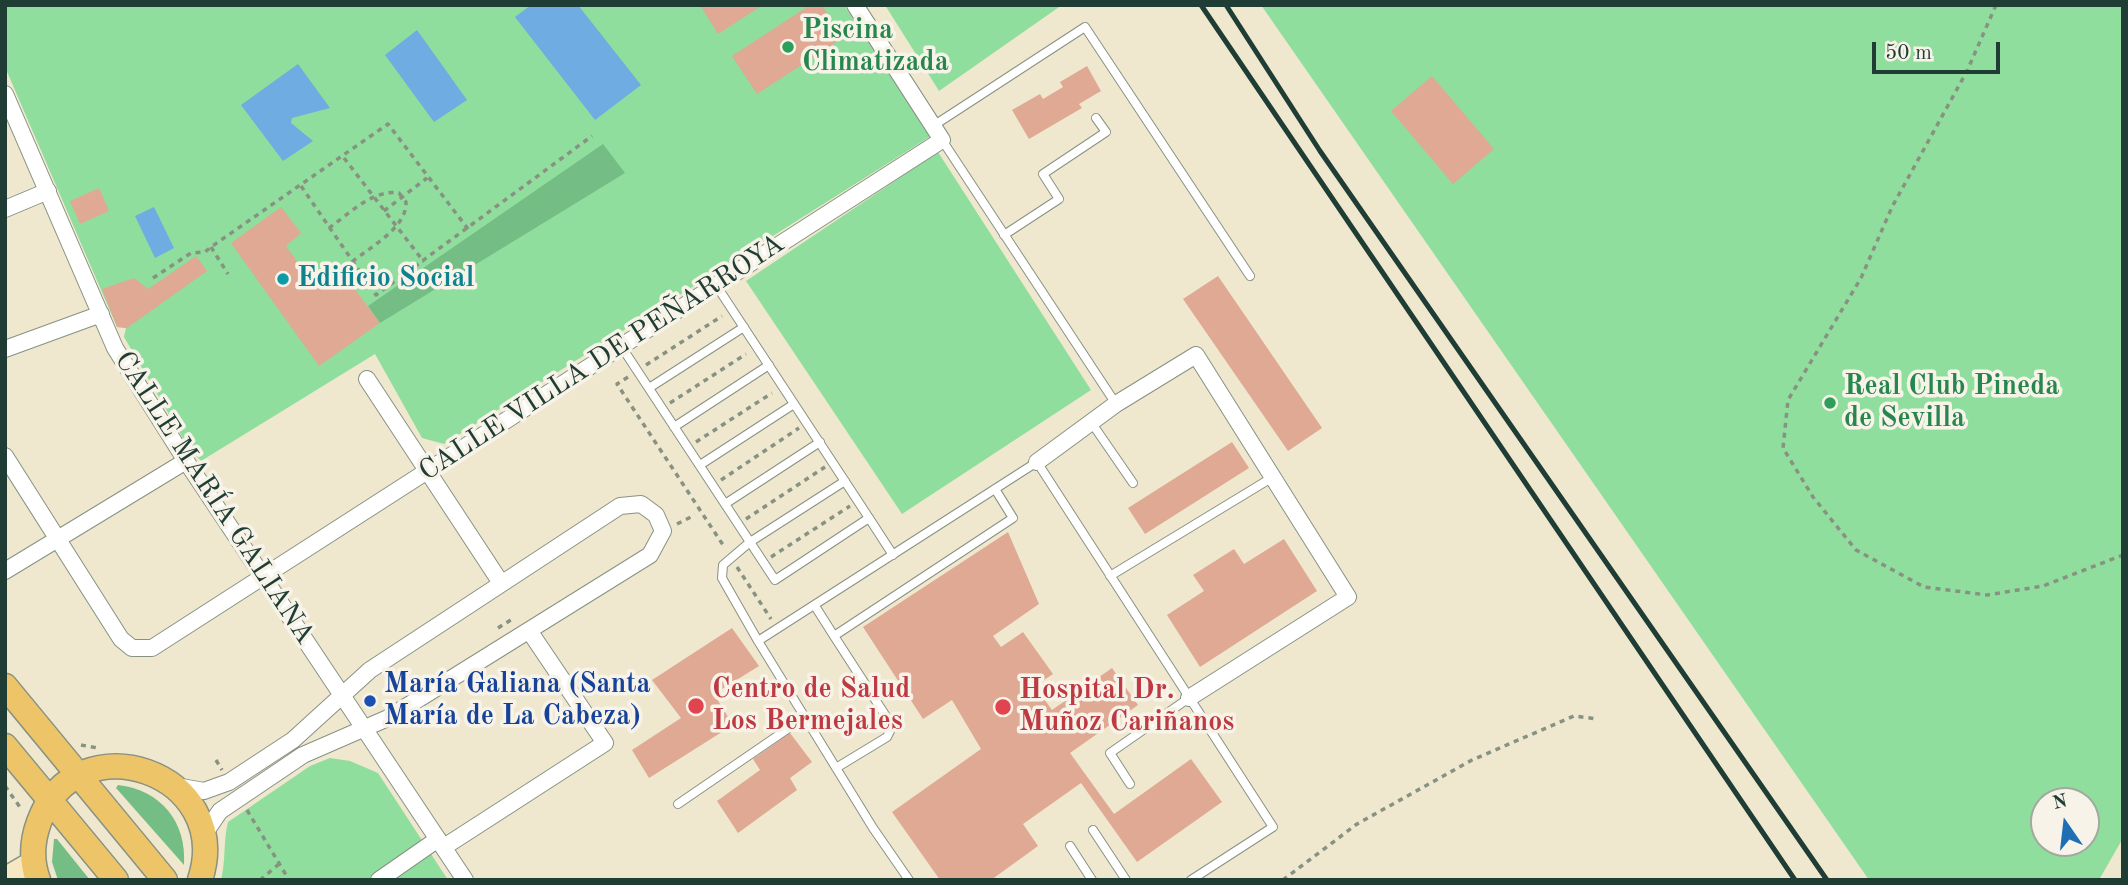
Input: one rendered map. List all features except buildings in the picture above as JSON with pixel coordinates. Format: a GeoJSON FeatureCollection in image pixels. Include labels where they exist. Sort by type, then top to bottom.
{"type":"FeatureCollection","features":[{"type":"Feature","properties":{"kind":"main road"},"geometry":{"type":"LineString","coordinates":[[5,686],[165,880]]}},
{"type":"Feature","properties":{"kind":"main road"},"geometry":{"type":"LineString","coordinates":[[5,746],[116,880]]}},
{"type":"Feature","properties":{"kind":"main road"},"geometry":{"type":"LineString","coordinates":[[5,878],[36,871],[36,828],[50,800],[79,776],[99,768],[130,766],[151,772],[171,783],[182,793],[198,818],[205,847],[200,880]]}},
{"type":"Feature","properties":{"kind":"street"},"geometry":{"type":"LineString","coordinates":[[855,5],[942,140]]}},
{"type":"Feature","properties":{"kind":"street","name":"CALLE MARÍA GALIANA"},"geometry":{"type":"LineString","coordinates":[[5,94],[115,348],[262,577],[343,693],[465,880]]}},
{"type":"Feature","properties":{"kind":"street","name":"CALLE VILLA DE PEÑARROYA"},"geometry":{"type":"LineString","coordinates":[[57,538],[121,639],[132,648],[152,648],[942,140]]}},
{"type":"Feature","properties":{"kind":"street"},"geometry":{"type":"LineString","coordinates":[[5,209],[48,191]]}},
{"type":"Feature","properties":{"kind":"street"},"geometry":{"type":"LineString","coordinates":[[5,349],[101,314]]}},
{"type":"Feature","properties":{"kind":"street"},"geometry":{"type":"LineString","coordinates":[[1037,462],[1116,404],[1196,355],[1348,597],[1189,698]]}},
{"type":"Feature","properties":{"kind":"street"},"geometry":{"type":"LineString","coordinates":[[367,380],[501,583]]}},
{"type":"Feature","properties":{"kind":"street"},"geometry":{"type":"LineString","coordinates":[[5,456],[57,538]]}},
{"type":"Feature","properties":{"kind":"street"},"geometry":{"type":"LineString","coordinates":[[5,571],[186,461]]}},
{"type":"Feature","properties":{"kind":"street"},"geometry":{"type":"LineString","coordinates":[[171,783],[192,792],[223,786],[293,740],[370,670],[620,506],[641,504],[656,515],[663,531],[650,555],[530,632],[367,730],[303,755],[229,804],[213,818],[205,847]]}},
{"type":"Feature","properties":{"kind":"street"},"geometry":{"type":"LineString","coordinates":[[379,880],[605,743],[530,632]]}},
{"type":"Feature","properties":{"kind":"lane"},"geometry":{"type":"LineString","coordinates":[[932,123],[1085,27],[1250,275]]}},
{"type":"Feature","properties":{"kind":"lane"},"geometry":{"type":"LineString","coordinates":[[1004,235],[1059,200],[1043,174],[1106,132],[1096,118]]}},
{"type":"Feature","properties":{"kind":"lane"},"geometry":{"type":"LineString","coordinates":[[942,140],[1116,404]]}},
{"type":"Feature","properties":{"kind":"lane"},"geometry":{"type":"LineString","coordinates":[[716,285],[893,555]]}},
{"type":"Feature","properties":{"kind":"lane"},"geometry":{"type":"LineString","coordinates":[[649,388],[744,327]]}},
{"type":"Feature","properties":{"kind":"lane"},"geometry":{"type":"LineString","coordinates":[[621,346],[775,580],[869,519]]}},
{"type":"Feature","properties":{"kind":"lane"},"geometry":{"type":"LineString","coordinates":[[674,426],[769,365]]}},
{"type":"Feature","properties":{"kind":"lane"},"geometry":{"type":"LineString","coordinates":[[700,466],[794,404]]}},
{"type":"Feature","properties":{"kind":"lane"},"geometry":{"type":"LineString","coordinates":[[1091,422],[1133,483]]}},
{"type":"Feature","properties":{"kind":"lane"},"geometry":{"type":"LineString","coordinates":[[725,504],[820,442]]}},
{"type":"Feature","properties":{"kind":"lane"},"geometry":{"type":"LineString","coordinates":[[758,641],[1037,462],[1273,827],[1191,880]]}},
{"type":"Feature","properties":{"kind":"lane"},"geometry":{"type":"LineString","coordinates":[[1110,576],[1273,477]]}},
{"type":"Feature","properties":{"kind":"lane"},"geometry":{"type":"LineString","coordinates":[[845,481],[750,542],[723,565],[722,578],[805,718],[909,880]]}},
{"type":"Feature","properties":{"kind":"lane"},"geometry":{"type":"LineString","coordinates":[[834,636],[1013,518],[995,489]]}},
{"type":"Feature","properties":{"kind":"lane"},"geometry":{"type":"LineString","coordinates":[[815,606],[889,721],[890,731],[887,737],[836,768]]}},
{"type":"Feature","properties":{"kind":"lane"},"geometry":{"type":"LineString","coordinates":[[1130,784],[1110,753],[1189,698]]}},
{"type":"Feature","properties":{"kind":"lane"},"geometry":{"type":"LineString","coordinates":[[678,804],[805,718]]}},
{"type":"Feature","properties":{"kind":"lane"},"geometry":{"type":"LineString","coordinates":[[1093,830],[1126,880]]}},
{"type":"Feature","properties":{"kind":"lane"},"geometry":{"type":"LineString","coordinates":[[1070,846],[1091,880]]}},
{"type":"Feature","properties":{"kind":"path"},"geometry":{"type":"LineString","coordinates":[[1996,5],[1967,71],[1892,207],[1861,278],[1788,400],[1783,448],[1813,497],[1856,550],[1924,587],[1987,595],[2032,588],[2123,555]]}},
{"type":"Feature","properties":{"kind":"path"},"geometry":{"type":"LineString","coordinates":[[153,278],[191,253],[211,247],[343,158],[388,124],[468,229]]}},
{"type":"Feature","properties":{"kind":"path"},"geometry":{"type":"LineString","coordinates":[[301,186],[376,295],[592,136]]}},
{"type":"Feature","properties":{"kind":"path"},"geometry":{"type":"LineString","coordinates":[[343,158],[424,262]]}},
{"type":"Feature","properties":{"kind":"path"},"geometry":{"type":"LineString","coordinates":[[384,211],[427,177]]}},
{"type":"Feature","properties":{"kind":"path"},"geometry":{"type":"LineString","coordinates":[[329,228],[373,197],[387,191],[399,193],[406,210],[396,226],[352,262]]}},
{"type":"Feature","properties":{"kind":"path"},"geometry":{"type":"LineString","coordinates":[[211,247],[228,274]]}},
{"type":"Feature","properties":{"kind":"path"},"geometry":{"type":"LineString","coordinates":[[642,421],[757,347]]}},
{"type":"Feature","properties":{"kind":"path"},"geometry":{"type":"LineString","coordinates":[[668,461],[783,386]]}},
{"type":"Feature","properties":{"kind":"path"},"geometry":{"type":"LineString","coordinates":[[692,498],[807,423]]}},
{"type":"Feature","properties":{"kind":"path"},"geometry":{"type":"LineString","coordinates":[[718,537],[833,462]]}},
{"type":"Feature","properties":{"kind":"path"},"geometry":{"type":"LineString","coordinates":[[743,575],[858,501]]}},
{"type":"Feature","properties":{"kind":"path"},"geometry":{"type":"LineString","coordinates":[[1283,880],[1357,824],[1472,760],[1574,716],[1598,719]]}},
{"type":"Feature","properties":{"kind":"path"},"geometry":{"type":"LineString","coordinates":[[74,744],[109,748]]}},
{"type":"Feature","properties":{"kind":"path"},"geometry":{"type":"LineString","coordinates":[[247,809],[289,880]]}},
{"type":"Feature","properties":{"kind":"path"},"geometry":{"type":"LineString","coordinates":[[260,880],[279,864]]}},
{"type":"Feature","properties":{"kind":"green space"},"geometry":{"type":"Polygon","coordinates":[[[5,5],[844,5],[931,136],[444,444],[422,438],[375,354],[201,461],[188,447],[124,337],[126,328],[117,327],[5,67],[5,5]]]}},
{"type":"Feature","properties":{"kind":"green space"},"geometry":{"type":"Polygon","coordinates":[[[885,5],[1062,5],[939,91],[885,5]]]}},
{"type":"Feature","properties":{"kind":"green space","name":"Real Club Pineda de Sevilla"},"geometry":{"type":"Polygon","coordinates":[[[1261,5],[2123,5],[2123,838],[2099,880],[1869,880],[1261,5]]]}},
{"type":"Feature","properties":{"kind":"green space"},"geometry":{"type":"Polygon","coordinates":[[[603,144],[625,173],[380,323],[368,306],[603,144]]]}},
{"type":"Feature","properties":{"kind":"green space"},"geometry":{"type":"Polygon","coordinates":[[[938,152],[1091,390],[902,514],[746,281],[938,152]]]}},
{"type":"Feature","properties":{"kind":"green space"},"geometry":{"type":"Polygon","coordinates":[[[330,758],[350,761],[378,773],[448,880],[221,880],[228,822],[310,766],[330,758]]]}},
{"type":"Feature","properties":{"kind":"green space"},"geometry":{"type":"Polygon","coordinates":[[[118,785],[147,794],[159,801],[168,811],[181,835],[184,865],[116,788],[118,785]]]}},
{"type":"Feature","properties":{"kind":"green space"},"geometry":{"type":"Polygon","coordinates":[[[54,839],[57,839],[90,880],[58,880],[52,862],[54,839]]]}},
{"type":"Feature","properties":{"kind":"water"},"geometry":{"type":"Polygon","coordinates":[[[531,5],[578,5],[641,85],[595,120],[515,17],[531,5]]]}},
{"type":"Feature","properties":{"kind":"water"},"geometry":{"type":"Polygon","coordinates":[[[417,30],[467,100],[434,122],[385,55],[417,30]]]}},
{"type":"Feature","properties":{"kind":"water"},"geometry":{"type":"Polygon","coordinates":[[[298,64],[330,108],[292,118],[291,123],[313,141],[283,161],[241,105],[298,64]]]}},
{"type":"Feature","properties":{"kind":"water"},"geometry":{"type":"Polygon","coordinates":[[[154,207],[174,248],[155,258],[135,216],[154,207]]]}},
{"type":"Feature","properties":{"kind":"railway"},"geometry":{"type":"LineString","coordinates":[[1201,5],[1795,880]]}},
{"type":"Feature","properties":{"kind":"railway"},"geometry":{"type":"LineString","coordinates":[[1226,5],[1320,151],[1827,880]]}},
{"type":"Feature","properties":{"kind":"place","name":"Piscina Climatizada"},"geometry":{"type":"Point","coordinates":[788,47]}},
{"type":"Feature","properties":{"kind":"place","name":"Edificio Social"},"geometry":{"type":"Point","coordinates":[283,279]}},
{"type":"Feature","properties":{"kind":"place","name":"Real Club Pineda de Sevilla"},"geometry":{"type":"Point","coordinates":[1830,403]}},
{"type":"Feature","properties":{"kind":"place","name":"María Galiana (Santa María de La Cabeza)"},"geometry":{"type":"Point","coordinates":[370,701]}},
{"type":"Feature","properties":{"kind":"place","name":"Centro de Salud Los Bermejales"},"geometry":{"type":"Point","coordinates":[696,706]}},
{"type":"Feature","properties":{"kind":"place","name":"Hospital Dr. Muñoz Cariñanos"},"geometry":{"type":"Point","coordinates":[1003,707]}}]}
